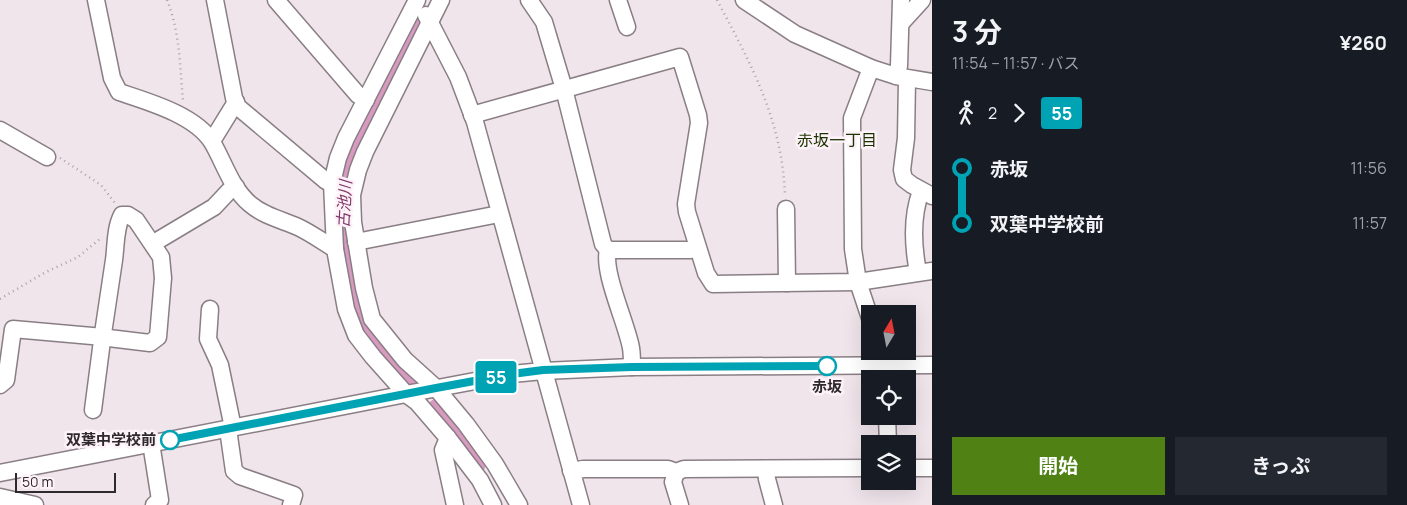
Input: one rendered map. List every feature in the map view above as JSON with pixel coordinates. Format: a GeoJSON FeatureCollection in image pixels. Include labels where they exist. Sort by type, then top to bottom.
{"type":"FeatureCollection","features":[{"type":"Feature","properties":{"kind":"street"},"geometry":{"type":"LineString","coordinates":[[96,0],[112,78],[119,92],[186,118],[198,125],[212,141],[236,187],[249,204],[274,218],[298,227],[335,249]]}},
{"type":"Feature","properties":{"kind":"street"},"geometry":{"type":"LineString","coordinates":[[215,0],[238,107],[326,181],[332,183]]}},
{"type":"Feature","properties":{"kind":"street"},"geometry":{"type":"LineString","coordinates":[[276,0],[358,95],[378,123]]}},
{"type":"Feature","properties":{"kind":"street"},"geometry":{"type":"LineString","coordinates":[[417,0],[338,158],[332,183],[335,249],[346,309],[356,335],[372,357],[406,394],[417,402],[448,438],[480,480],[493,505]]}},
{"type":"Feature","properties":{"kind":"street"},"geometry":{"type":"LineString","coordinates":[[417,0],[430,21],[458,77],[472,115],[581,505]]}},
{"type":"Feature","properties":{"kind":"street"},"geometry":{"type":"LineString","coordinates":[[441,0],[378,123],[358,170],[352,195],[356,242],[364,288],[372,319],[405,360],[436,388],[466,424],[484,448],[519,505]]}},
{"type":"Feature","properties":{"kind":"street"},"geometry":{"type":"LineString","coordinates":[[530,0],[544,22],[564,89],[603,244],[608,250]]}},
{"type":"Feature","properties":{"kind":"street"},"geometry":{"type":"LineString","coordinates":[[618,0],[627,27]]}},
{"type":"Feature","properties":{"kind":"street"},"geometry":{"type":"LineString","coordinates":[[744,0],[795,34],[871,68],[902,77],[932,82]]}},
{"type":"Feature","properties":{"kind":"street"},"geometry":{"type":"LineString","coordinates":[[472,115],[680,57],[699,123],[686,204],[687,212],[706,273],[713,284],[858,282],[925,272],[914,227],[918,200],[927,194],[904,179],[902,170],[906,138],[902,77],[899,66],[901,0]]}},
{"type":"Feature","properties":{"kind":"street"},"geometry":{"type":"LineString","coordinates":[[901,23],[922,0]]}},
{"type":"Feature","properties":{"kind":"street"},"geometry":{"type":"LineString","coordinates":[[866,305],[858,282],[852,249],[852,118],[871,68]]}},
{"type":"Feature","properties":{"kind":"street"},"geometry":{"type":"LineString","coordinates":[[212,141],[236,102]]}},
{"type":"Feature","properties":{"kind":"street"},"geometry":{"type":"LineString","coordinates":[[0,130],[47,157]]}},
{"type":"Feature","properties":{"kind":"street"},"geometry":{"type":"LineString","coordinates":[[157,241],[214,207],[236,187]]}},
{"type":"Feature","properties":{"kind":"street"},"geometry":{"type":"LineString","coordinates":[[786,209],[787,283]]}},
{"type":"Feature","properties":{"kind":"street"},"geometry":{"type":"LineString","coordinates":[[356,242],[499,214]]}},
{"type":"Feature","properties":{"kind":"street"},"geometry":{"type":"LineString","coordinates":[[0,385],[6,380],[13,329],[102,337],[150,343],[158,337],[163,278],[161,257],[136,220],[128,215],[122,215],[118,222],[117,240],[102,337],[93,410]]}},
{"type":"Feature","properties":{"kind":"street"},"geometry":{"type":"LineString","coordinates":[[608,250],[691,250],[698,248]]}},
{"type":"Feature","properties":{"kind":"street"},"geometry":{"type":"LineString","coordinates":[[608,250],[606,256],[611,281],[632,349],[632,367]]}},
{"type":"Feature","properties":{"kind":"street"},"geometry":{"type":"LineString","coordinates":[[210,309],[208,339],[220,365],[231,428],[234,471],[240,476],[294,495],[290,505]]}},
{"type":"Feature","properties":{"kind":"street"},"geometry":{"type":"LineString","coordinates":[[0,473],[436,388],[543,370],[632,367],[932,365]]}},
{"type":"Feature","properties":{"kind":"street"},"geometry":{"type":"LineString","coordinates":[[448,438],[443,450],[455,505]]}},
{"type":"Feature","properties":{"kind":"street"},"geometry":{"type":"LineString","coordinates":[[150,443],[160,500],[154,505]]}},
{"type":"Feature","properties":{"kind":"street"},"geometry":{"type":"LineString","coordinates":[[571,471],[584,468],[668,469],[676,472],[684,469],[861,468]]}},
{"type":"Feature","properties":{"kind":"street"},"geometry":{"type":"LineString","coordinates":[[916,468],[932,468]]}},
{"type":"Feature","properties":{"kind":"street"},"geometry":{"type":"LineString","coordinates":[[766,470],[774,505]]}},
{"type":"Feature","properties":{"kind":"street"},"geometry":{"type":"LineString","coordinates":[[676,472],[673,482],[680,505]]}},
{"type":"Feature","properties":{"kind":"street"},"geometry":{"type":"LineString","coordinates":[[0,497],[35,505]]}},
{"type":"Feature","properties":{"kind":"path"},"geometry":{"type":"LineString","coordinates":[[167,0],[176,31],[186,118]]}},
{"type":"Feature","properties":{"kind":"path"},"geometry":{"type":"LineString","coordinates":[[717,0],[756,75],[771,113],[783,168],[786,209]]}},
{"type":"Feature","properties":{"kind":"path"},"geometry":{"type":"LineString","coordinates":[[47,157],[55,155],[101,185],[116,203],[122,215]]}},
{"type":"Feature","properties":{"kind":"path"},"geometry":{"type":"LineString","coordinates":[[0,299],[44,273],[78,257],[105,233]]}},
{"type":"Feature","properties":{"kind":"waterway","name":"古池川"},"geometry":{"type":"LineString","coordinates":[[409,376],[379,347],[352,297],[342,238],[342,192],[348,161],[415,28]]}},
{"type":"Feature","properties":{"kind":"waterway","name":"古池川"},"geometry":{"type":"LineString","coordinates":[[439,410],[474,463]]}},
{"type":"Feature","properties":{"kind":"bus line","name":"55"},"geometry":{"type":"LineString","coordinates":[[170,440],[436,388],[543,370],[632,367],[827,366]]}},
{"type":"Feature","properties":{"kind":"place","name":"赤坂"},"geometry":{"type":"Point","coordinates":[827,366]}},
{"type":"Feature","properties":{"kind":"place","name":"双葉中学校前"},"geometry":{"type":"Point","coordinates":[170,440]}},
{"type":"Feature","properties":{"kind":"district","name":"赤坂一丁目"},"geometry":{"type":"Point","coordinates":[837,140]}}]}
